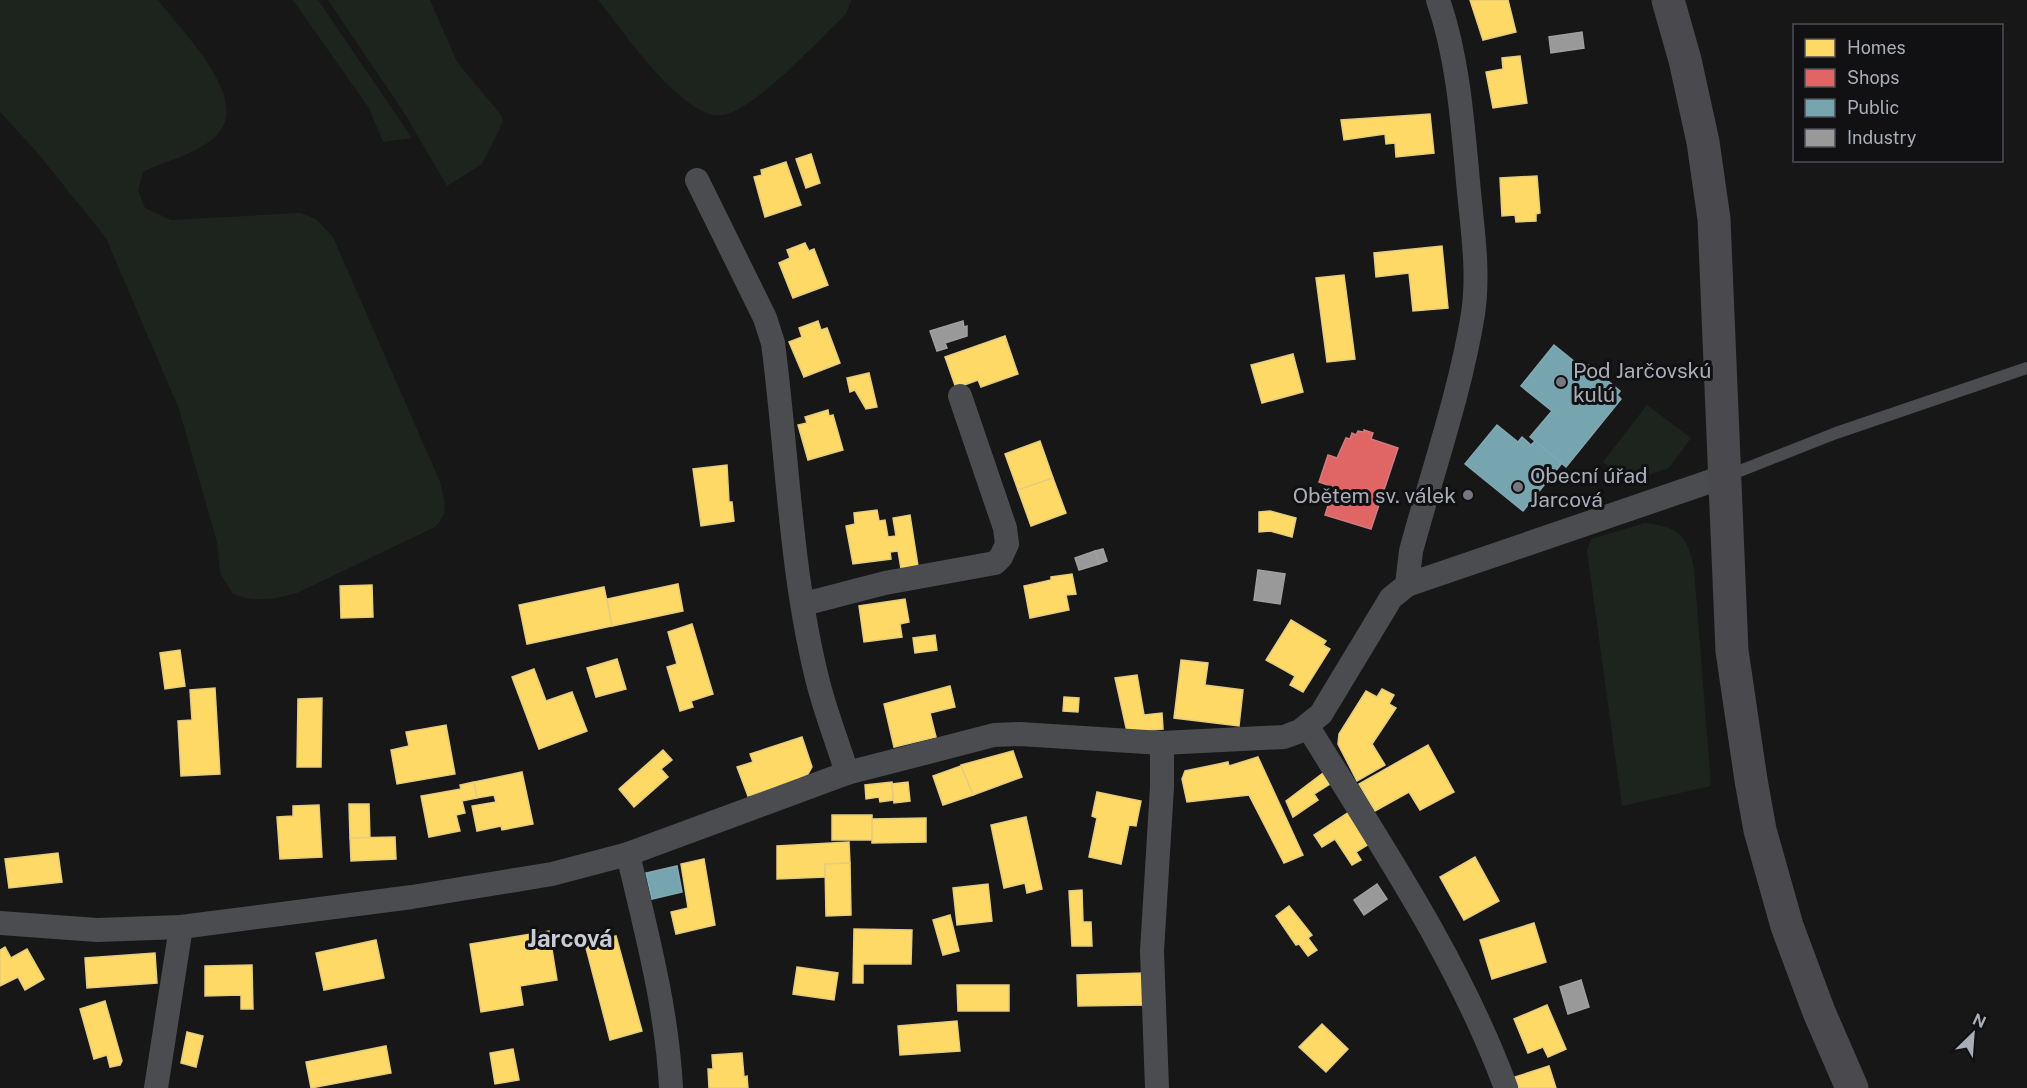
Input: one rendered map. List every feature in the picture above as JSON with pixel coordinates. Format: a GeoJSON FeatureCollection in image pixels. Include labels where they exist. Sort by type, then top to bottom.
{"type":"FeatureCollection","features":[{"type":"Feature","properties":{"kind":"street"},"geometry":{"type":"LineString","coordinates":[[1407,585],[1408,560],[1466,347],[1476,289],[1477,267],[1465,146],[1447,28],[1438,0]]}},
{"type":"Feature","properties":{"kind":"street"},"geometry":{"type":"LineString","coordinates":[[1668,0],[1685,60],[1710,184],[1719,291],[1732,651],[1760,830],[1787,926],[1819,1012],[1852,1088]]}},
{"type":"Feature","properties":{"kind":"street"},"geometry":{"type":"LineString","coordinates":[[697,180],[765,318],[773,343],[791,523],[804,604],[819,687],[847,773]]}},
{"type":"Feature","properties":{"kind":"street"},"geometry":{"type":"LineString","coordinates":[[804,604],[885,583],[985,566],[1001,557],[1007,544],[1005,528],[960,396]]}},
{"type":"Feature","properties":{"kind":"street"},"geometry":{"type":"LineString","coordinates":[[0,923],[98,930],[182,927],[552,874],[628,854],[847,773],[982,737],[1006,734],[1162,743],[1273,739],[1308,727],[1331,700],[1391,598],[1407,585],[1726,476]]}},
{"type":"Feature","properties":{"kind":"street"},"geometry":{"type":"LineString","coordinates":[[1308,727],[1442,946],[1479,1019],[1506,1088]]}},
{"type":"Feature","properties":{"kind":"street"},"geometry":{"type":"LineString","coordinates":[[1157,1088],[1152,951],[1162,787],[1162,743]]}},
{"type":"Feature","properties":{"kind":"street"},"geometry":{"type":"LineString","coordinates":[[628,854],[666,1028],[671,1088]]}},
{"type":"Feature","properties":{"kind":"street"},"geometry":{"type":"LineString","coordinates":[[156,1088],[182,927]]}},
{"type":"Feature","properties":{"kind":"lane"},"geometry":{"type":"LineString","coordinates":[[1726,476],[1836,433],[2027,368]]}},
{"type":"Feature","properties":{"kind":"shaded area"},"geometry":{"type":"Polygon","coordinates":[[[0,0],[158,0],[195,46],[220,84],[226,103],[225,121],[216,136],[200,148],[143,172],[138,190],[145,208],[171,220],[300,213],[316,219],[333,237],[440,482],[444,511],[435,527],[297,593],[265,599],[233,594],[220,573],[217,542],[179,409],[106,238],[36,151],[0,112],[0,0]]]}},
{"type":"Feature","properties":{"kind":"shaded area"},"geometry":{"type":"Polygon","coordinates":[[[293,0],[318,0],[412,138],[383,142],[369,108],[293,0]]]}},
{"type":"Feature","properties":{"kind":"shaded area"},"geometry":{"type":"Polygon","coordinates":[[[328,0],[430,0],[457,62],[501,115],[503,122],[482,164],[447,186],[405,114],[328,0]]]}},
{"type":"Feature","properties":{"kind":"shaded area"},"geometry":{"type":"Polygon","coordinates":[[[598,0],[851,1],[846,14],[757,97],[727,114],[711,114],[693,105],[674,91],[638,51],[598,0]]]}},
{"type":"Feature","properties":{"kind":"shaded area"},"geometry":{"type":"Polygon","coordinates":[[[1647,405],[1691,438],[1669,468],[1628,481],[1603,462],[1647,405]]]}},
{"type":"Feature","properties":{"kind":"shaded area"},"geometry":{"type":"Polygon","coordinates":[[[1645,523],[1666,527],[1680,535],[1688,548],[1694,568],[1711,786],[1622,806],[1587,551],[1591,539],[1645,523]]]}},
{"type":"Feature","properties":{"kind":"building: Homes"},"geometry":{"type":"Polygon","coordinates":[[[1470,0],[1508,0],[1516,32],[1483,40],[1470,0]]]}},
{"type":"Feature","properties":{"kind":"building: Homes"},"geometry":{"type":"Polygon","coordinates":[[[1520,56],[1527,103],[1493,108],[1486,72],[1503,69],[1502,58],[1520,56]]]}},
{"type":"Feature","properties":{"kind":"building: Homes"},"geometry":{"type":"Polygon","coordinates":[[[1430,114],[1434,153],[1396,157],[1395,143],[1386,144],[1385,134],[1344,140],[1341,120],[1430,114]]]}},
{"type":"Feature","properties":{"kind":"building: Homes"},"geometry":{"type":"Polygon","coordinates":[[[811,154],[820,183],[806,188],[796,159],[811,154]]]}},
{"type":"Feature","properties":{"kind":"building: Homes"},"geometry":{"type":"Polygon","coordinates":[[[786,162],[801,205],[765,217],[754,177],[762,175],[761,170],[786,162]]]}},
{"type":"Feature","properties":{"kind":"building: Homes"},"geometry":{"type":"Polygon","coordinates":[[[1537,176],[1540,213],[1536,214],[1536,221],[1516,222],[1515,215],[1502,216],[1500,178],[1537,176]]]}},
{"type":"Feature","properties":{"kind":"building: Homes"},"geometry":{"type":"Polygon","coordinates":[[[805,243],[809,251],[814,249],[828,285],[793,298],[779,263],[790,258],[787,250],[805,243]]]}},
{"type":"Feature","properties":{"kind":"building: Homes"},"geometry":{"type":"Polygon","coordinates":[[[1442,246],[1448,308],[1413,311],[1409,273],[1376,277],[1374,253],[1442,246]]]}},
{"type":"Feature","properties":{"kind":"building: Homes"},"geometry":{"type":"Polygon","coordinates":[[[1344,275],[1355,359],[1327,362],[1316,278],[1344,275]]]}},
{"type":"Feature","properties":{"kind":"building: Homes"},"geometry":{"type":"Polygon","coordinates":[[[818,321],[821,330],[827,328],[840,363],[804,377],[789,342],[802,337],[799,328],[818,321]]]}},
{"type":"Feature","properties":{"kind":"building: Homes"},"geometry":{"type":"Polygon","coordinates":[[[1005,336],[1018,374],[981,387],[978,380],[956,388],[945,357],[1005,336]]]}},
{"type":"Feature","properties":{"kind":"building: Homes"},"geometry":{"type":"Polygon","coordinates":[[[1293,354],[1303,392],[1262,403],[1251,365],[1293,354]]]}},
{"type":"Feature","properties":{"kind":"building: Homes"},"geometry":{"type":"Polygon","coordinates":[[[869,373],[877,407],[866,409],[855,390],[850,392],[847,378],[869,373]]]}},
{"type":"Feature","properties":{"kind":"building: Homes"},"geometry":{"type":"Polygon","coordinates":[[[828,410],[829,416],[833,415],[843,450],[808,460],[798,425],[807,423],[805,417],[828,410]]]}},
{"type":"Feature","properties":{"kind":"building: Homes"},"geometry":{"type":"Polygon","coordinates":[[[1040,441],[1053,478],[1018,490],[1005,454],[1040,441]]]}},
{"type":"Feature","properties":{"kind":"building: Homes"},"geometry":{"type":"Polygon","coordinates":[[[727,465],[729,502],[732,502],[734,521],[701,526],[693,469],[727,465]]]}},
{"type":"Feature","properties":{"kind":"building: Homes"},"geometry":{"type":"Polygon","coordinates":[[[1053,478],[1066,513],[1031,526],[1018,490],[1053,478]]]}},
{"type":"Feature","properties":{"kind":"building: Homes"},"geometry":{"type":"Polygon","coordinates":[[[877,510],[879,521],[885,520],[888,537],[896,536],[893,518],[910,515],[918,566],[901,569],[898,551],[890,552],[891,559],[853,564],[846,526],[855,524],[854,513],[877,510]]]}},
{"type":"Feature","properties":{"kind":"building: Homes"},"geometry":{"type":"Polygon","coordinates":[[[1270,511],[1296,518],[1292,537],[1270,531],[1259,532],[1259,512],[1270,511]]]}},
{"type":"Feature","properties":{"kind":"building: Homes"},"geometry":{"type":"Polygon","coordinates":[[[1072,574],[1076,594],[1066,595],[1069,610],[1030,618],[1024,586],[1051,580],[1051,577],[1072,574]]]}},
{"type":"Feature","properties":{"kind":"building: Homes"},"geometry":{"type":"Polygon","coordinates":[[[678,584],[683,611],[612,626],[607,599],[678,584]]]}},
{"type":"Feature","properties":{"kind":"building: Homes"},"geometry":{"type":"Polygon","coordinates":[[[372,585],[373,617],[341,618],[340,586],[372,585]]]}},
{"type":"Feature","properties":{"kind":"building: Homes"},"geometry":{"type":"Polygon","coordinates":[[[604,587],[612,626],[527,644],[519,605],[604,587]]]}},
{"type":"Feature","properties":{"kind":"building: Homes"},"geometry":{"type":"Polygon","coordinates":[[[905,599],[909,622],[900,624],[902,637],[864,642],[859,606],[905,599]]]}},
{"type":"Feature","properties":{"kind":"building: Homes"},"geometry":{"type":"Polygon","coordinates":[[[1291,620],[1326,641],[1323,645],[1330,649],[1303,692],[1290,685],[1295,676],[1266,660],[1291,620]]]}},
{"type":"Feature","properties":{"kind":"building: Homes"},"geometry":{"type":"Polygon","coordinates":[[[692,624],[713,694],[691,701],[693,707],[680,711],[667,667],[677,664],[668,632],[692,624]]]}},
{"type":"Feature","properties":{"kind":"building: Homes"},"geometry":{"type":"Polygon","coordinates":[[[935,635],[937,650],[915,653],[913,638],[935,635]]]}},
{"type":"Feature","properties":{"kind":"building: Homes"},"geometry":{"type":"Polygon","coordinates":[[[180,650],[185,686],[165,689],[160,653],[180,650]]]}},
{"type":"Feature","properties":{"kind":"building: Homes"},"geometry":{"type":"Polygon","coordinates":[[[617,659],[626,689],[596,697],[587,668],[617,659]]]}},
{"type":"Feature","properties":{"kind":"building: Homes"},"geometry":{"type":"Polygon","coordinates":[[[1181,660],[1208,663],[1205,685],[1243,690],[1239,726],[1174,718],[1181,660]]]}},
{"type":"Feature","properties":{"kind":"building: Homes"},"geometry":{"type":"Polygon","coordinates":[[[534,669],[546,701],[572,692],[587,731],[539,749],[512,677],[534,669]]]}},
{"type":"Feature","properties":{"kind":"building: Homes"},"geometry":{"type":"Polygon","coordinates":[[[1137,675],[1144,715],[1162,713],[1163,729],[1127,732],[1115,678],[1137,675]]]}},
{"type":"Feature","properties":{"kind":"building: Homes"},"geometry":{"type":"Polygon","coordinates":[[[950,686],[955,707],[930,713],[936,737],[894,747],[884,704],[950,686]]]}},
{"type":"Feature","properties":{"kind":"building: Homes"},"geometry":{"type":"Polygon","coordinates":[[[215,688],[220,774],[181,776],[178,721],[192,720],[190,690],[215,688]]]}},
{"type":"Feature","properties":{"kind":"building: Homes"},"geometry":{"type":"Polygon","coordinates":[[[1382,689],[1394,695],[1389,704],[1396,708],[1372,744],[1385,765],[1357,781],[1338,744],[1339,734],[1366,691],[1377,697],[1382,689]]]}},
{"type":"Feature","properties":{"kind":"building: Homes"},"geometry":{"type":"Polygon","coordinates":[[[1064,697],[1079,698],[1078,712],[1063,711],[1064,697]]]}},
{"type":"Feature","properties":{"kind":"building: Homes"},"geometry":{"type":"Polygon","coordinates":[[[322,698],[321,767],[297,767],[298,699],[322,698]]]}},
{"type":"Feature","properties":{"kind":"building: Homes"},"geometry":{"type":"Polygon","coordinates":[[[446,725],[455,774],[397,784],[391,750],[409,746],[406,732],[446,725]]]}},
{"type":"Feature","properties":{"kind":"building: Homes"},"geometry":{"type":"Polygon","coordinates":[[[802,737],[812,767],[808,774],[793,783],[748,796],[737,767],[753,762],[750,754],[802,737]]]}},
{"type":"Feature","properties":{"kind":"building: Homes"},"geometry":{"type":"Polygon","coordinates":[[[1428,745],[1454,792],[1420,810],[1409,792],[1375,811],[1359,784],[1428,745]]]}},
{"type":"Feature","properties":{"kind":"building: Homes"},"geometry":{"type":"Polygon","coordinates":[[[663,750],[672,760],[661,769],[668,777],[634,807],[619,789],[663,750]]]}},
{"type":"Feature","properties":{"kind":"building: Homes"},"geometry":{"type":"Polygon","coordinates":[[[1013,751],[1022,777],[973,795],[961,765],[1013,751]]]}},
{"type":"Feature","properties":{"kind":"building: Homes"},"geometry":{"type":"Polygon","coordinates":[[[1258,757],[1303,855],[1284,863],[1249,795],[1187,802],[1182,779],[1185,771],[1228,762],[1229,766],[1258,757]]]}},
{"type":"Feature","properties":{"kind":"building: Homes"},"geometry":{"type":"Polygon","coordinates":[[[961,766],[973,795],[943,805],[933,776],[961,766]]]}},
{"type":"Feature","properties":{"kind":"building: Homes"},"geometry":{"type":"Polygon","coordinates":[[[522,772],[533,824],[502,830],[501,826],[477,831],[472,806],[496,802],[494,795],[477,798],[474,782],[522,772]]]}},
{"type":"Feature","properties":{"kind":"building: Homes"},"geometry":{"type":"Polygon","coordinates":[[[1323,773],[1330,784],[1314,794],[1318,800],[1293,817],[1286,801],[1323,773]]]}},
{"type":"Feature","properties":{"kind":"building: Homes"},"geometry":{"type":"Polygon","coordinates":[[[474,782],[477,798],[462,801],[465,813],[456,815],[460,831],[429,837],[421,796],[461,789],[460,785],[474,782]]]}},
{"type":"Feature","properties":{"kind":"building: Homes"},"geometry":{"type":"Polygon","coordinates":[[[892,782],[893,800],[880,802],[879,797],[866,799],[865,785],[892,782]]]}},
{"type":"Feature","properties":{"kind":"building: Homes"},"geometry":{"type":"Polygon","coordinates":[[[908,782],[910,801],[894,803],[892,784],[908,782]]]}},
{"type":"Feature","properties":{"kind":"building: Homes"},"geometry":{"type":"Polygon","coordinates":[[[1097,792],[1141,801],[1136,826],[1129,825],[1121,864],[1089,857],[1097,818],[1092,816],[1097,792]]]}},
{"type":"Feature","properties":{"kind":"building: Homes"},"geometry":{"type":"Polygon","coordinates":[[[349,804],[369,804],[370,838],[350,838],[349,804]]]}},
{"type":"Feature","properties":{"kind":"building: Homes"},"geometry":{"type":"Polygon","coordinates":[[[319,805],[322,857],[280,859],[277,817],[293,816],[293,806],[319,805]]]}},
{"type":"Feature","properties":{"kind":"building: Homes"},"geometry":{"type":"Polygon","coordinates":[[[1349,812],[1369,844],[1356,852],[1361,860],[1352,865],[1335,839],[1322,847],[1314,835],[1349,812]]]}},
{"type":"Feature","properties":{"kind":"building: Homes"},"geometry":{"type":"Polygon","coordinates":[[[832,815],[872,815],[872,840],[832,840],[832,815]]]}},
{"type":"Feature","properties":{"kind":"building: Homes"},"geometry":{"type":"Polygon","coordinates":[[[1026,817],[1042,889],[1027,893],[1025,883],[1004,888],[991,825],[1026,817]]]}},
{"type":"Feature","properties":{"kind":"building: Homes"},"geometry":{"type":"Polygon","coordinates":[[[926,818],[926,842],[872,843],[872,819],[926,818]]]}},
{"type":"Feature","properties":{"kind":"building: Homes"},"geometry":{"type":"Polygon","coordinates":[[[395,837],[396,859],[351,861],[350,838],[395,837]]]}},
{"type":"Feature","properties":{"kind":"building: Homes"},"geometry":{"type":"Polygon","coordinates":[[[849,842],[850,863],[825,864],[825,877],[777,879],[777,846],[849,842]]]}},
{"type":"Feature","properties":{"kind":"building: Homes"},"geometry":{"type":"Polygon","coordinates":[[[58,853],[62,882],[9,888],[5,859],[58,853]]]}},
{"type":"Feature","properties":{"kind":"building: Homes"},"geometry":{"type":"Polygon","coordinates":[[[1475,857],[1499,901],[1464,920],[1440,877],[1475,857]]]}},
{"type":"Feature","properties":{"kind":"building: Homes"},"geometry":{"type":"Polygon","coordinates":[[[704,859],[715,925],[676,934],[671,912],[688,908],[681,864],[704,859]]]}},
{"type":"Feature","properties":{"kind":"building: Homes"},"geometry":{"type":"Polygon","coordinates":[[[850,863],[851,915],[826,916],[825,864],[850,863]]]}},
{"type":"Feature","properties":{"kind":"building: Homes"},"geometry":{"type":"Polygon","coordinates":[[[988,884],[992,921],[957,925],[953,888],[988,884]]]}},
{"type":"Feature","properties":{"kind":"building: Homes"},"geometry":{"type":"Polygon","coordinates":[[[1082,890],[1083,922],[1091,922],[1092,946],[1072,946],[1069,891],[1082,890]]]}},
{"type":"Feature","properties":{"kind":"building: Homes"},"geometry":{"type":"Polygon","coordinates":[[[1289,906],[1312,935],[1308,938],[1317,950],[1308,956],[1299,944],[1296,945],[1276,916],[1289,906]]]}},
{"type":"Feature","properties":{"kind":"building: Homes"},"geometry":{"type":"Polygon","coordinates":[[[950,915],[959,951],[943,955],[933,920],[950,915]]]}},
{"type":"Feature","properties":{"kind":"building: Homes"},"geometry":{"type":"Polygon","coordinates":[[[1534,923],[1546,962],[1492,979],[1480,940],[1534,923]]]}},
{"type":"Feature","properties":{"kind":"building: Homes"},"geometry":{"type":"Polygon","coordinates":[[[854,929],[912,930],[911,964],[863,964],[863,983],[853,983],[854,929]]]}},
{"type":"Feature","properties":{"kind":"building: Homes"},"geometry":{"type":"Polygon","coordinates":[[[549,931],[557,980],[520,986],[523,1005],[481,1012],[470,944],[549,931]]]}},
{"type":"Feature","properties":{"kind":"building: Homes"},"geometry":{"type":"Polygon","coordinates":[[[616,936],[642,1031],[610,1040],[585,944],[616,936]]]}},
{"type":"Feature","properties":{"kind":"building: Homes"},"geometry":{"type":"Polygon","coordinates":[[[376,940],[384,978],[324,990],[316,953],[376,940]]]}},
{"type":"Feature","properties":{"kind":"building: Homes"},"geometry":{"type":"Polygon","coordinates":[[[5,947],[11,958],[27,949],[44,979],[25,990],[18,977],[0,986],[0,950],[5,947]]]}},
{"type":"Feature","properties":{"kind":"building: Homes"},"geometry":{"type":"Polygon","coordinates":[[[155,953],[157,983],[87,988],[85,958],[155,953]]]}},
{"type":"Feature","properties":{"kind":"building: Homes"},"geometry":{"type":"Polygon","coordinates":[[[252,965],[253,1009],[241,1009],[241,995],[205,996],[205,966],[252,965]]]}},
{"type":"Feature","properties":{"kind":"building: Homes"},"geometry":{"type":"Polygon","coordinates":[[[797,967],[838,973],[834,1000],[793,994],[797,967]]]}},
{"type":"Feature","properties":{"kind":"building: Homes"},"geometry":{"type":"Polygon","coordinates":[[[1144,973],[1145,1005],[1078,1006],[1077,975],[1144,973]]]}},
{"type":"Feature","properties":{"kind":"building: Homes"},"geometry":{"type":"Polygon","coordinates":[[[957,985],[1009,985],[1009,1011],[958,1011],[957,985]]]}},
{"type":"Feature","properties":{"kind":"building: Homes"},"geometry":{"type":"Polygon","coordinates":[[[105,1001],[122,1061],[120,1065],[110,1067],[107,1055],[94,1059],[80,1009],[105,1001]]]}},
{"type":"Feature","properties":{"kind":"building: Homes"},"geometry":{"type":"Polygon","coordinates":[[[1547,1005],[1566,1049],[1548,1057],[1543,1047],[1528,1053],[1514,1019],[1547,1005]]]}},
{"type":"Feature","properties":{"kind":"building: Homes"},"geometry":{"type":"Polygon","coordinates":[[[957,1021],[960,1051],[900,1055],[898,1026],[957,1021]]]}},
{"type":"Feature","properties":{"kind":"building: Homes"},"geometry":{"type":"Polygon","coordinates":[[[1322,1024],[1348,1049],[1326,1072],[1299,1047],[1322,1024]]]}},
{"type":"Feature","properties":{"kind":"building: Homes"},"geometry":{"type":"Polygon","coordinates":[[[187,1032],[203,1036],[196,1067],[181,1063],[187,1032]]]}},
{"type":"Feature","properties":{"kind":"building: Homes"},"geometry":{"type":"Polygon","coordinates":[[[386,1046],[391,1073],[311,1088],[306,1062],[386,1046]]]}},
{"type":"Feature","properties":{"kind":"building: Homes"},"geometry":{"type":"Polygon","coordinates":[[[513,1049],[519,1080],[495,1084],[490,1053],[513,1049]]]}},
{"type":"Feature","properties":{"kind":"building: Homes"},"geometry":{"type":"Polygon","coordinates":[[[742,1053],[744,1077],[747,1076],[748,1088],[709,1088],[708,1069],[713,1069],[712,1055],[742,1053]]]}},
{"type":"Feature","properties":{"kind":"building: Homes"},"geometry":{"type":"Polygon","coordinates":[[[1549,1066],[1556,1088],[1519,1088],[1515,1077],[1549,1066]]]}},
{"type":"Feature","properties":{"kind":"building: Shops"},"geometry":{"type":"Polygon","coordinates":[[[1364,430],[1373,433],[1371,439],[1398,448],[1371,529],[1325,515],[1334,487],[1319,482],[1328,455],[1337,458],[1346,438],[1350,439],[1352,433],[1356,435],[1358,431],[1364,432],[1364,430]]]}},
{"type":"Feature","properties":{"kind":"building: Public"},"geometry":{"type":"Polygon","coordinates":[[[1554,345],[1585,370],[1589,365],[1620,391],[1617,395],[1621,399],[1566,467],[1530,437],[1552,411],[1521,386],[1554,345]]]}},
{"type":"Feature","properties":{"kind":"building: Public","name":"Obecní úřad Jarcová"},"geometry":{"type":"Polygon","coordinates":[[[1497,425],[1518,442],[1522,437],[1531,445],[1535,441],[1562,463],[1523,511],[1465,464],[1497,425]]]}},
{"type":"Feature","properties":{"kind":"building: Public"},"geometry":{"type":"Polygon","coordinates":[[[677,866],[682,892],[652,899],[646,873],[677,866]]]}},
{"type":"Feature","properties":{"kind":"building: Industry"},"geometry":{"type":"Polygon","coordinates":[[[1582,32],[1584,48],[1551,53],[1549,37],[1582,32]]]}},
{"type":"Feature","properties":{"kind":"building: Industry"},"geometry":{"type":"Polygon","coordinates":[[[963,321],[964,327],[967,326],[967,336],[945,343],[947,348],[937,351],[930,331],[963,321]]]}},
{"type":"Feature","properties":{"kind":"building: Industry"},"geometry":{"type":"Polygon","coordinates":[[[1103,549],[1107,561],[1099,564],[1095,551],[1103,549]]]}},
{"type":"Feature","properties":{"kind":"building: Industry"},"geometry":{"type":"Polygon","coordinates":[[[1095,551],[1099,564],[1079,570],[1075,558],[1095,551]]]}},
{"type":"Feature","properties":{"kind":"building: Industry"},"geometry":{"type":"Polygon","coordinates":[[[1258,570],[1285,574],[1280,604],[1254,600],[1258,570]]]}},
{"type":"Feature","properties":{"kind":"building: Industry"},"geometry":{"type":"Polygon","coordinates":[[[1377,884],[1387,899],[1364,915],[1354,900],[1377,884]]]}},
{"type":"Feature","properties":{"kind":"building: Industry"},"geometry":{"type":"Polygon","coordinates":[[[1581,980],[1589,1007],[1568,1014],[1560,987],[1581,980]]]}},
{"type":"Feature","properties":{"kind":"place","name":"Pod Jarčovskú kulú"},"geometry":{"type":"Point","coordinates":[1561,382]}},
{"type":"Feature","properties":{"kind":"place","name":"Obecní úřad Jarcová"},"geometry":{"type":"Point","coordinates":[1518,487]}},
{"type":"Feature","properties":{"kind":"place","name":"Obětem sv. válek"},"geometry":{"type":"Point","coordinates":[1468,495]}},
{"type":"Feature","properties":{"kind":"district","name":"Jarcová"},"geometry":{"type":"Point","coordinates":[570,938]}}]}
